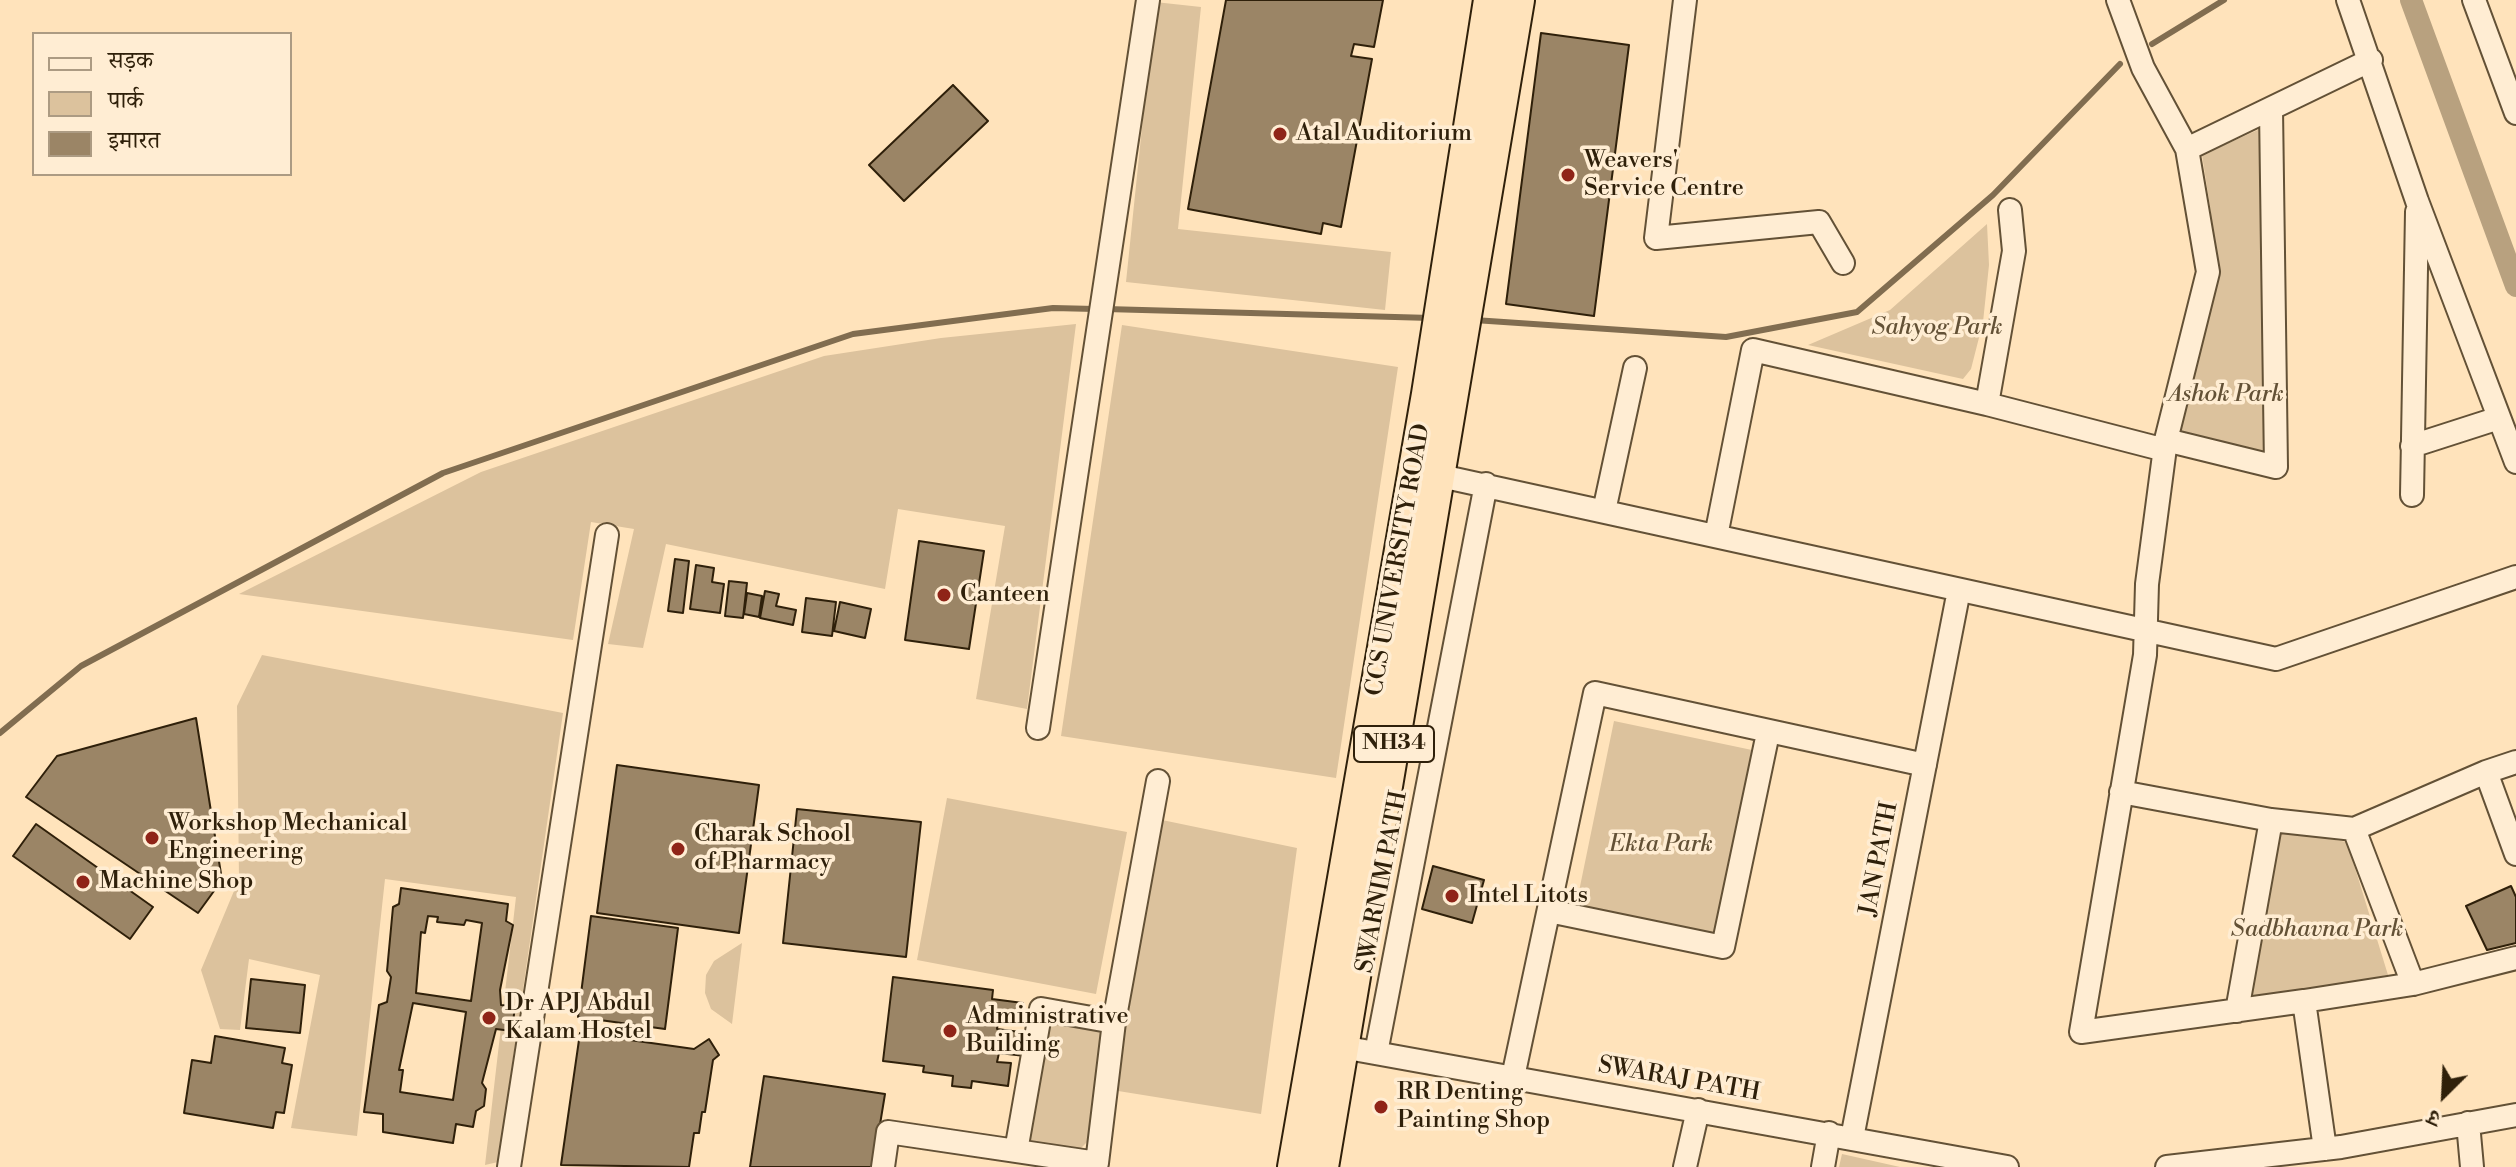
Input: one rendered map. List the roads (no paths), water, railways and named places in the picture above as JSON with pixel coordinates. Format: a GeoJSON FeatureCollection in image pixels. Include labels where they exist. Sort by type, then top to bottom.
{"type":"FeatureCollection","features":[{"type":"Feature","properties":{"kind":"highway","name":"CCS UNIVERSITY ROAD"},"geometry":{"type":"LineString","coordinates":[[1452,317],[1490,0]]}},
{"type":"Feature","properties":{"kind":"highway","name":"CCS UNIVERSITY ROAD"},"geometry":{"type":"LineString","coordinates":[[1322,1167],[1452,317],[1518,0]]}},
{"type":"Feature","properties":{"kind":"highway","name":"CCS UNIVERSITY ROAD"},"geometry":{"type":"LineString","coordinates":[[1294,1167],[1426,472]]}},
{"type":"Feature","properties":{"kind":"street"},"geometry":{"type":"LineString","coordinates":[[1038,728],[1148,0]]}},
{"type":"Feature","properties":{"kind":"street"},"geometry":{"type":"LineString","coordinates":[[1685,0],[1656,238],[1819,222],[1843,263]]}},
{"type":"Feature","properties":{"kind":"street"},"geometry":{"type":"LineString","coordinates":[[2118,0],[2143,68],[2187,149],[2201,218],[2207,285],[2166,445],[2144,632],[2144,659],[2081,1032],[2413,984],[2516,958]]}},
{"type":"Feature","properties":{"kind":"street"},"geometry":{"type":"LineString","coordinates":[[2348,0],[2417,201],[2516,462]]}},
{"type":"Feature","properties":{"kind":"street"},"geometry":{"type":"LineString","coordinates":[[2474,0],[2516,113]]}},
{"type":"Feature","properties":{"kind":"street"},"geometry":{"type":"LineString","coordinates":[[2187,149],[2371,60]]}},
{"type":"Feature","properties":{"kind":"street"},"geometry":{"type":"LineString","coordinates":[[1716,536],[1753,350],[2166,445],[2276,467],[2271,109]]}},
{"type":"Feature","properties":{"kind":"street"},"geometry":{"type":"LineString","coordinates":[[2412,495],[2417,201]]}},
{"type":"Feature","properties":{"kind":"street"},"geometry":{"type":"LineString","coordinates":[[1987,404],[2014,251],[2010,210]]}},
{"type":"Feature","properties":{"kind":"street"},"geometry":{"type":"LineString","coordinates":[[1604,511],[1635,368]]}},
{"type":"Feature","properties":{"kind":"street"},"geometry":{"type":"LineString","coordinates":[[2412,446],[2499,418]]}},
{"type":"Feature","properties":{"kind":"street"},"geometry":{"type":"LineString","coordinates":[[1426,472],[2276,659],[2516,577]]}},
{"type":"Feature","properties":{"kind":"street","name":"SWARNIM PATH"},"geometry":{"type":"LineString","coordinates":[[1376,1053],[1486,484]]}},
{"type":"Feature","properties":{"kind":"street"},"geometry":{"type":"LineString","coordinates":[[509,1167],[607,535]]}},
{"type":"Feature","properties":{"kind":"street","name":"JAN PATH"},"geometry":{"type":"LineString","coordinates":[[1852,1138],[1959,590]]}},
{"type":"Feature","properties":{"kind":"street"},"geometry":{"type":"LineString","coordinates":[[1513,1077],[1595,693],[1925,765]]}},
{"type":"Feature","properties":{"kind":"street"},"geometry":{"type":"LineString","coordinates":[[1549,911],[1723,947],[1768,733]]}},
{"type":"Feature","properties":{"kind":"street"},"geometry":{"type":"LineString","coordinates":[[2121,792],[2271,820],[2354,829],[2516,762]]}},
{"type":"Feature","properties":{"kind":"street"},"geometry":{"type":"LineString","coordinates":[[2486,772],[2516,854]]}},
{"type":"Feature","properties":{"kind":"street"},"geometry":{"type":"LineString","coordinates":[[883,1167],[888,1132],[1097,1163],[1114,1022],[1158,781]]}},
{"type":"Feature","properties":{"kind":"street"},"geometry":{"type":"LineString","coordinates":[[2237,1011],[2271,820]]}},
{"type":"Feature","properties":{"kind":"street"},"geometry":{"type":"LineString","coordinates":[[2354,829],[2413,984]]}},
{"type":"Feature","properties":{"kind":"street"},"geometry":{"type":"LineString","coordinates":[[2304,1001],[2335,1154]]}},
{"type":"Feature","properties":{"kind":"street"},"geometry":{"type":"LineString","coordinates":[[1016,1151],[1041,1009],[1114,1022]]}},
{"type":"Feature","properties":{"kind":"street","name":"SWARAJ PATH"},"geometry":{"type":"LineString","coordinates":[[1342,1047],[1829,1133],[1934,1160],[2007,1167]]}},
{"type":"Feature","properties":{"kind":"street"},"geometry":{"type":"LineString","coordinates":[[1685,1167],[1698,1110]]}},
{"type":"Feature","properties":{"kind":"street"},"geometry":{"type":"LineString","coordinates":[[2167,1167],[2335,1154],[2516,1115]]}},
{"type":"Feature","properties":{"kind":"street"},"geometry":{"type":"LineString","coordinates":[[2468,1123],[2472,1167]]}},
{"type":"Feature","properties":{"kind":"street"},"geometry":{"type":"LineString","coordinates":[[1823,1167],[1829,1133]]}},
{"type":"Feature","properties":{"kind":"waterway"},"geometry":{"type":"LineString","coordinates":[[2152,44],[2224,0]]}},
{"type":"Feature","properties":{"kind":"waterway"},"geometry":{"type":"LineString","coordinates":[[2411,0],[2516,286]]}},
{"type":"Feature","properties":{"kind":"waterway"},"geometry":{"type":"LineString","coordinates":[[1474,320],[1726,337],[1857,312],[1993,195],[2120,64]]}},
{"type":"Feature","properties":{"kind":"waterway"},"geometry":{"type":"LineString","coordinates":[[0,733],[81,666],[443,473],[853,334],[1053,308],[1095,309]]}},
{"type":"Feature","properties":{"kind":"waterway"},"geometry":{"type":"LineString","coordinates":[[1106,309],[1431,318]]}},
{"type":"Feature","properties":{"kind":"place","name":"Atal Auditorium"},"geometry":{"type":"Point","coordinates":[1280,134]}},
{"type":"Feature","properties":{"kind":"place","name":"Weavers' Service Centre"},"geometry":{"type":"Point","coordinates":[1568,175]}},
{"type":"Feature","properties":{"kind":"place","name":"Canteen"},"geometry":{"type":"Point","coordinates":[944,595]}},
{"type":"Feature","properties":{"kind":"place","name":"Workshop Mechanical Engineering"},"geometry":{"type":"Point","coordinates":[152,838]}},
{"type":"Feature","properties":{"kind":"place","name":"Charak School of Pharmacy"},"geometry":{"type":"Point","coordinates":[678,849]}},
{"type":"Feature","properties":{"kind":"place","name":"Machine Shop"},"geometry":{"type":"Point","coordinates":[83,882]}},
{"type":"Feature","properties":{"kind":"place","name":"Intel Litots"},"geometry":{"type":"Point","coordinates":[1452,896]}},
{"type":"Feature","properties":{"kind":"place","name":"Dr APJ Abdul Kalam Hostel"},"geometry":{"type":"Point","coordinates":[489,1018]}},
{"type":"Feature","properties":{"kind":"place","name":"Administrative Building"},"geometry":{"type":"Point","coordinates":[950,1031]}},
{"type":"Feature","properties":{"kind":"place","name":"RR Denting Painting Shop"},"geometry":{"type":"Point","coordinates":[1381,1107]}},
{"type":"Feature","properties":{"kind":"park label","name":"Sahyog Park"},"geometry":{"type":"Point","coordinates":[1937,328]}},
{"type":"Feature","properties":{"kind":"park label","name":"Ashok Park"},"geometry":{"type":"Point","coordinates":[2226,395]}},
{"type":"Feature","properties":{"kind":"park label","name":"Ekta Park"},"geometry":{"type":"Point","coordinates":[1661,845]}},
{"type":"Feature","properties":{"kind":"park label","name":"Sadbhavna Park"},"geometry":{"type":"Point","coordinates":[2317,930]}}]}
